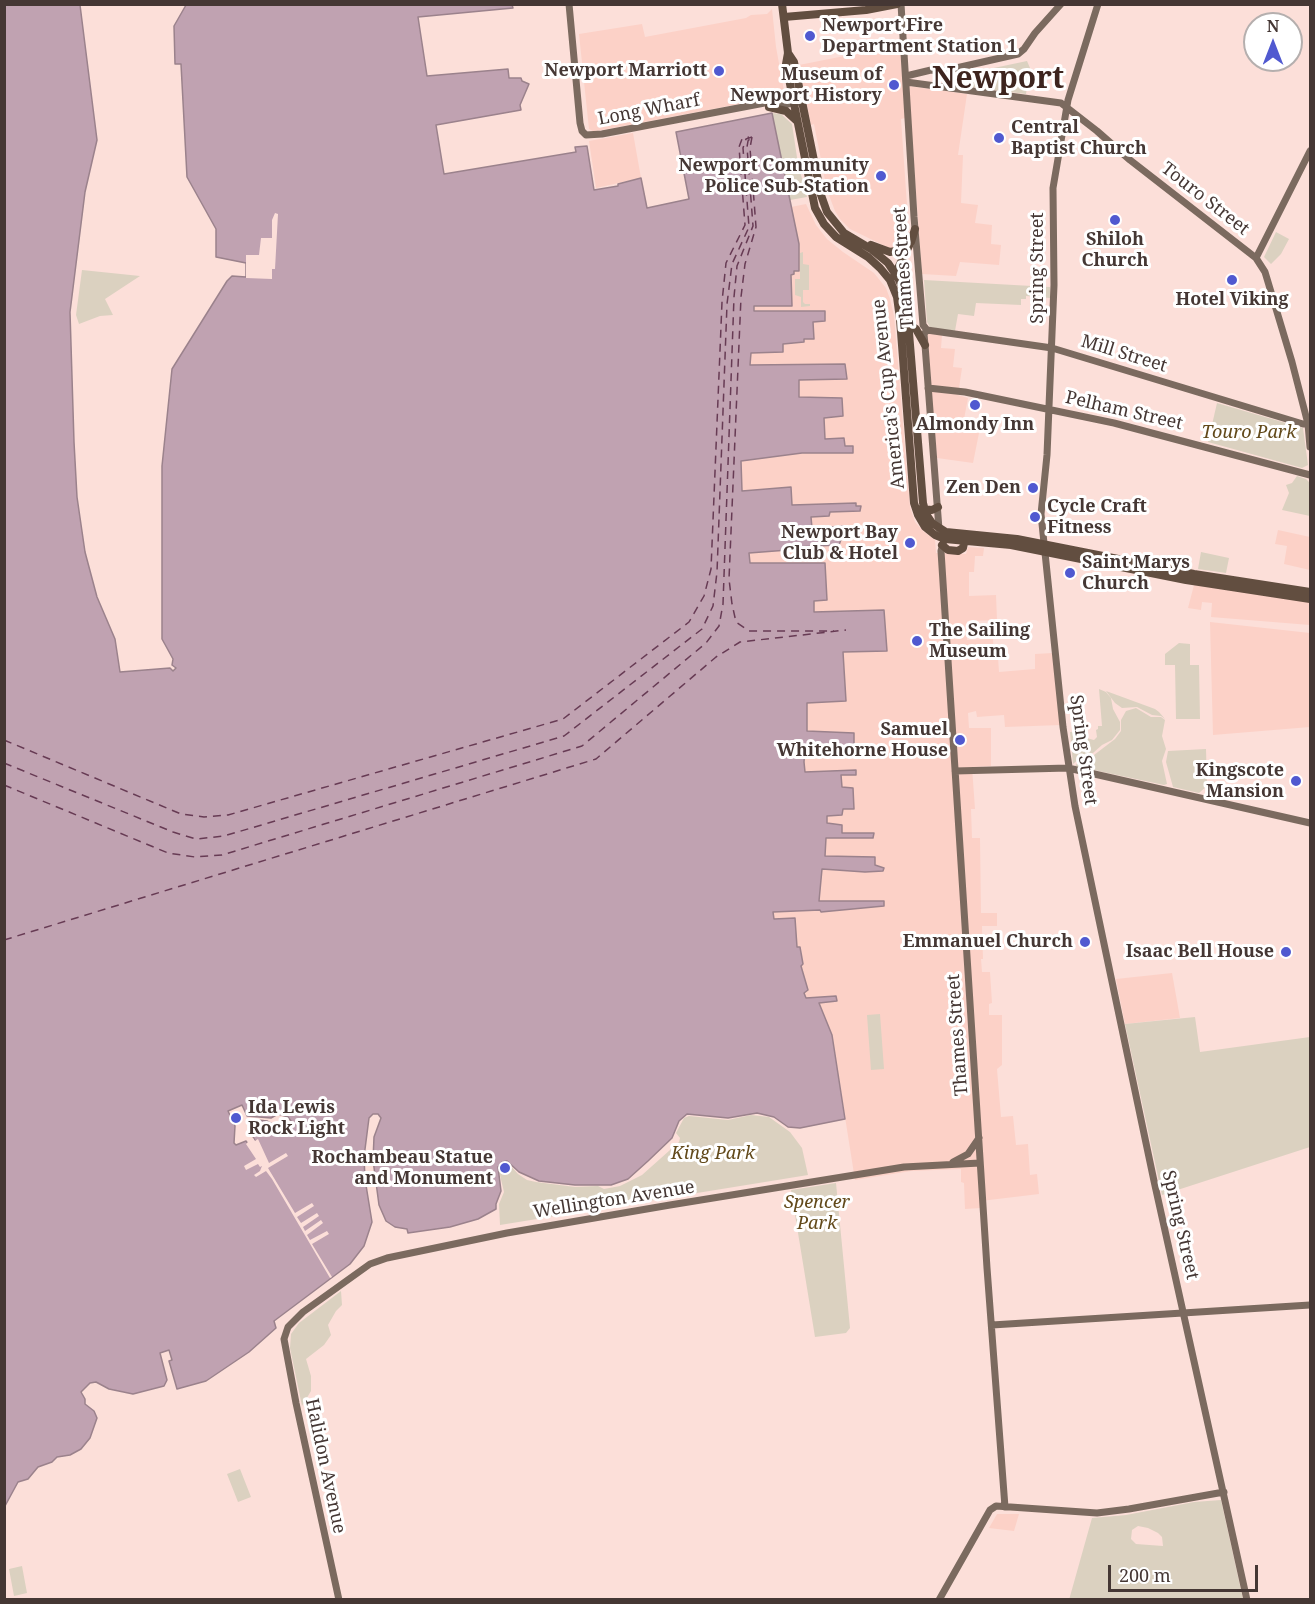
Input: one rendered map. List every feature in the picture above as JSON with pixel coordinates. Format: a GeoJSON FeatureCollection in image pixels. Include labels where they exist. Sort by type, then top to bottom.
{"type":"FeatureCollection","features":[{"type":"Feature","properties":{"kind":"main road","name":"Long Wharf"},"geometry":{"type":"LineString","coordinates":[[569,4],[580,123],[584,133],[591,136],[756,105],[797,100]]}},
{"type":"Feature","properties":{"kind":"main road","name":"America's Cup Avenue"},"geometry":{"type":"LineString","coordinates":[[782,4],[788,53],[786,64],[823,203],[832,220],[847,235],[878,254],[896,273],[906,296],[905,326],[915,505],[918,517],[924,526],[943,542]]}},
{"type":"Feature","properties":{"kind":"main road"},"geometry":{"type":"LineString","coordinates":[[784,17],[866,10],[899,4]]}},
{"type":"Feature","properties":{"kind":"main road","name":"Thames Street"},"geometry":{"type":"LineString","coordinates":[[899,4],[923,325],[927,330],[924,334],[939,529]]}},
{"type":"Feature","properties":{"kind":"main road"},"geometry":{"type":"LineString","coordinates":[[906,79],[931,70],[941,71],[1018,54],[1061,4]]}},
{"type":"Feature","properties":{"kind":"main road","name":"Spring Street"},"geometry":{"type":"LineString","coordinates":[[1098,4],[1068,99],[1053,188],[1055,243],[1052,348],[1041,508],[1068,768],[1247,1599]]}},
{"type":"Feature","properties":{"kind":"main road"},"geometry":{"type":"LineString","coordinates":[[940,86],[935,79],[941,71]]}},
{"type":"Feature","properties":{"kind":"main road","name":"Touro Street"},"geometry":{"type":"LineString","coordinates":[[906,79],[1061,103],[1256,258]]}},
{"type":"Feature","properties":{"kind":"main road","name":"Long Wharf"},"geometry":{"type":"LineString","coordinates":[[756,105],[769,107],[797,100]]}},
{"type":"Feature","properties":{"kind":"main road","name":"America's Cup Avenue"},"geometry":{"type":"LineString","coordinates":[[797,100],[798,122],[812,196],[821,219],[839,240],[868,257],[878,266],[893,286],[905,326],[925,510],[939,529]]}},
{"type":"Feature","properties":{"kind":"main road"},"geometry":{"type":"LineString","coordinates":[[769,107],[786,111],[798,122]]}},
{"type":"Feature","properties":{"kind":"main road"},"geometry":{"type":"LineString","coordinates":[[1311,151],[1256,258],[1265,272],[1292,362],[1309,423],[1311,447]]}},
{"type":"Feature","properties":{"kind":"main road"},"geometry":{"type":"LineString","coordinates":[[893,286],[896,273],[915,229]]}},
{"type":"Feature","properties":{"kind":"main road"},"geometry":{"type":"LineString","coordinates":[[847,235],[890,252],[901,250],[911,242]]}},
{"type":"Feature","properties":{"kind":"main road"},"geometry":{"type":"LineString","coordinates":[[905,326],[917,330],[925,345]]}},
{"type":"Feature","properties":{"kind":"main road","name":"Mill Street"},"geometry":{"type":"LineString","coordinates":[[927,330],[1052,348],[1284,418],[1309,423]]}},
{"type":"Feature","properties":{"kind":"main road","name":"Pelham Street"},"geometry":{"type":"LineString","coordinates":[[928,388],[965,392],[1136,428],[1311,475]]}},
{"type":"Feature","properties":{"kind":"main road"},"geometry":{"type":"LineString","coordinates":[[915,505],[925,510],[938,507]]}},
{"type":"Feature","properties":{"kind":"main road"},"geometry":{"type":"LineString","coordinates":[[939,529],[965,537],[1004,544],[1045,548],[1310,593]]}},
{"type":"Feature","properties":{"kind":"main road"},"geometry":{"type":"LineString","coordinates":[[954,533],[943,542],[948,550],[958,551],[963,548],[965,537]]}},
{"type":"Feature","properties":{"kind":"main road","name":"Thames Street"},"geometry":{"type":"LineString","coordinates":[[943,542],[980,1163],[1005,1506]]}},
{"type":"Feature","properties":{"kind":"main road"},"geometry":{"type":"LineString","coordinates":[[1045,548],[1191,580],[1310,593]]}},
{"type":"Feature","properties":{"kind":"main road"},"geometry":{"type":"LineString","coordinates":[[955,771],[1068,768],[1311,823]]}},
{"type":"Feature","properties":{"kind":"main road"},"geometry":{"type":"LineString","coordinates":[[947,1164],[964,1157],[972,1150],[979,1138]]}},
{"type":"Feature","properties":{"kind":"main road","name":"Wellington Avenue"},"geometry":{"type":"LineString","coordinates":[[284,1339],[288,1327],[303,1312],[370,1264],[387,1258],[507,1233],[904,1167],[980,1163]]}},
{"type":"Feature","properties":{"kind":"main road"},"geometry":{"type":"LineString","coordinates":[[992,1325],[1311,1305]]}},
{"type":"Feature","properties":{"kind":"main road","name":"Halidon Avenue"},"geometry":{"type":"LineString","coordinates":[[284,1339],[339,1599]]}},
{"type":"Feature","properties":{"kind":"main road"},"geometry":{"type":"LineString","coordinates":[[939,1599],[990,1510],[996,1506],[1105,1512],[1224,1492]]}},
{"type":"Feature","properties":{"kind":"shaded area"},"geometry":{"type":"Polygon","coordinates":[[[5,5],[80,5],[97,140],[85,192],[70,312],[77,497],[85,552],[97,597],[115,639],[120,672],[170,668],[173,671],[176,668],[172,665],[173,659],[162,639],[162,466],[172,369],[227,281],[232,276],[246,277],[246,263],[216,257],[216,229],[187,177],[181,64],[175,64],[174,26],[186,5],[512,5],[513,8],[418,17],[427,76],[508,69],[509,78],[521,78],[529,84],[520,105],[521,110],[436,125],[444,174],[576,152],[575,147],[587,146],[594,190],[618,186],[618,184],[641,178],[647,208],[689,199],[676,132],[772,113],[799,244],[799,271],[794,271],[791,275],[792,306],[754,306],[754,311],[825,311],[825,321],[813,322],[814,339],[783,344],[783,352],[751,353],[750,365],[845,364],[847,379],[799,380],[799,397],[842,398],[843,416],[824,418],[825,439],[844,438],[845,446],[853,446],[853,453],[802,453],[741,461],[742,491],[791,487],[792,505],[856,503],[856,506],[861,506],[860,511],[830,512],[829,516],[811,517],[812,528],[846,526],[839,545],[794,547],[788,550],[749,553],[750,563],[825,563],[827,600],[814,601],[814,612],[884,610],[887,651],[843,652],[846,701],[807,703],[807,731],[854,733],[854,748],[805,747],[804,762],[805,772],[856,770],[856,775],[841,775],[842,787],[853,788],[854,809],[843,809],[842,815],[827,816],[827,823],[842,825],[842,833],[874,833],[873,838],[826,838],[825,856],[875,857],[875,865],[884,868],[883,871],[865,872],[822,869],[819,901],[884,901],[884,906],[821,912],[820,910],[773,912],[774,919],[795,918],[797,947],[800,947],[803,964],[801,966],[808,990],[804,993],[806,998],[836,996],[837,1001],[819,1003],[832,1035],[845,1119],[800,1128],[788,1127],[774,1117],[757,1113],[728,1118],[687,1114],[679,1121],[672,1138],[648,1161],[628,1179],[611,1185],[575,1185],[539,1181],[519,1172],[507,1161],[502,1162],[498,1167],[501,1191],[496,1209],[478,1219],[450,1227],[408,1233],[407,1229],[395,1227],[386,1221],[379,1205],[373,1160],[374,1137],[381,1118],[378,1114],[373,1114],[369,1118],[364,1157],[372,1222],[364,1246],[350,1264],[274,1321],[276,1328],[249,1352],[206,1381],[177,1389],[169,1361],[172,1360],[169,1350],[160,1353],[167,1380],[164,1386],[133,1394],[109,1389],[96,1382],[90,1383],[81,1392],[85,1404],[94,1411],[97,1418],[90,1438],[81,1449],[70,1455],[57,1457],[52,1462],[38,1467],[28,1479],[18,1482],[5,1506],[5,5]],[[242,1105],[228,1111],[235,1126],[234,1143],[236,1145],[246,1141],[255,1154],[260,1150],[250,1131],[253,1132],[253,1124],[249,1119],[267,1121],[279,1128],[285,1128],[291,1121],[288,1117],[278,1114],[271,1118],[247,1116],[242,1105]]]}},
{"type":"Feature","properties":{"kind":"shaded area"},"geometry":{"type":"Polygon","coordinates":[[[772,9],[784,91],[781,96],[602,130],[589,129],[579,34],[642,24],[645,37],[746,18],[751,15],[767,14],[772,9]]]}},
{"type":"Feature","properties":{"kind":"shaded area"},"geometry":{"type":"Polygon","coordinates":[[[900,45],[905,118],[901,119],[909,234],[906,242],[895,249],[850,229],[835,211],[827,190],[799,65],[900,45]]]}},
{"type":"Feature","properties":{"kind":"shaded area"},"geometry":{"type":"Polygon","coordinates":[[[908,86],[967,94],[958,155],[963,155],[961,203],[978,205],[975,223],[992,225],[991,244],[1001,245],[999,265],[960,262],[956,276],[922,274],[908,86]]]}},
{"type":"Feature","properties":{"kind":"shaded area"},"geometry":{"type":"Polygon","coordinates":[[[633,133],[641,178],[596,188],[589,141],[633,133]]]}},
{"type":"Feature","properties":{"kind":"shaded area"},"geometry":{"type":"Polygon","coordinates":[[[806,204],[816,225],[827,239],[874,273],[886,288],[890,299],[894,316],[910,507],[915,522],[935,540],[936,553],[966,554],[968,547],[984,548],[983,556],[975,556],[974,572],[969,572],[969,596],[996,595],[997,620],[967,621],[967,640],[993,639],[994,657],[998,657],[999,672],[1035,669],[1035,654],[1053,653],[1061,725],[1005,727],[1004,715],[977,717],[976,711],[968,713],[969,728],[991,728],[991,766],[972,767],[975,809],[971,809],[972,838],[980,838],[981,913],[997,913],[997,926],[982,926],[983,959],[981,959],[982,972],[990,972],[992,1003],[989,1004],[989,1015],[1002,1015],[1002,1065],[997,1069],[1001,1117],[1013,1116],[1016,1145],[1028,1144],[1030,1175],[1037,1174],[1039,1194],[981,1201],[981,1208],[965,1209],[961,1169],[911,1171],[855,1180],[832,1035],[819,1002],[836,997],[806,998],[804,993],[807,990],[800,965],[803,964],[801,947],[797,947],[774,919],[773,912],[821,910],[821,912],[884,906],[884,901],[819,901],[822,869],[883,871],[875,865],[875,857],[825,857],[825,838],[873,838],[873,833],[842,833],[826,824],[827,816],[842,815],[841,774],[804,772],[805,747],[854,747],[854,733],[807,732],[807,702],[843,652],[883,610],[814,612],[814,601],[827,599],[790,563],[750,563],[749,553],[788,550],[811,528],[811,517],[829,516],[829,512],[860,511],[861,506],[856,506],[855,503],[792,505],[791,487],[742,491],[740,461],[802,453],[853,453],[845,446],[825,439],[824,417],[799,398],[799,380],[846,379],[845,364],[750,366],[751,353],[783,352],[783,344],[803,342],[813,322],[825,311],[754,311],[754,306],[799,266],[799,244],[791,207],[806,204]]]}},
{"type":"Feature","properties":{"kind":"shaded area"},"geometry":{"type":"Polygon","coordinates":[[[926,333],[942,335],[941,348],[955,349],[953,367],[962,368],[958,395],[968,398],[964,419],[975,421],[973,432],[979,433],[973,463],[937,458],[926,333]]]}},
{"type":"Feature","properties":{"kind":"shaded area"},"geometry":{"type":"Polygon","coordinates":[[[1278,530],[1310,537],[1310,570],[1284,564],[1287,546],[1275,544],[1278,530]]]}},
{"type":"Feature","properties":{"kind":"shaded area"},"geometry":{"type":"Polygon","coordinates":[[[1194,585],[1310,602],[1310,625],[1211,617],[1212,603],[1202,602],[1201,610],[1188,608],[1194,585]]]}},
{"type":"Feature","properties":{"kind":"shaded area"},"geometry":{"type":"Polygon","coordinates":[[[1210,622],[1310,633],[1310,727],[1213,735],[1210,622]]]}},
{"type":"Feature","properties":{"kind":"shaded area"},"geometry":{"type":"Polygon","coordinates":[[[1172,973],[1180,1018],[1125,1024],[1116,979],[1172,973]]]}},
{"type":"Feature","properties":{"kind":"shaded area"},"geometry":{"type":"Polygon","coordinates":[[[997,1514],[1019,1514],[1014,1531],[989,1528],[997,1514]]]}},
{"type":"Feature","properties":{"kind":"green space"},"geometry":{"type":"Polygon","coordinates":[[[1027,61],[1030,68],[1026,94],[945,82],[946,78],[1027,61]]]}},
{"type":"Feature","properties":{"kind":"green space"},"geometry":{"type":"Polygon","coordinates":[[[772,113],[781,114],[792,124],[798,164],[807,197],[790,200],[772,113]]]}},
{"type":"Feature","properties":{"kind":"green space"},"geometry":{"type":"Polygon","coordinates":[[[1276,232],[1289,239],[1281,254],[1271,264],[1264,257],[1276,232]]]}},
{"type":"Feature","properties":{"kind":"green space"},"geometry":{"type":"Polygon","coordinates":[[[803,252],[803,264],[809,265],[809,290],[803,290],[803,302],[810,306],[801,307],[801,297],[795,295],[795,279],[800,279],[800,253],[803,252]]]}},
{"type":"Feature","properties":{"kind":"green space"},"geometry":{"type":"Polygon","coordinates":[[[82,270],[140,276],[105,299],[113,315],[100,316],[79,324],[76,315],[82,270]]]}},
{"type":"Feature","properties":{"kind":"green space"},"geometry":{"type":"Polygon","coordinates":[[[924,280],[1050,287],[1050,298],[1026,296],[1026,299],[1021,299],[1021,305],[976,303],[974,316],[958,314],[955,331],[939,329],[930,327],[927,322],[924,280]]]}},
{"type":"Feature","properties":{"kind":"green space","name":"Touro Park"},"geometry":{"type":"Polygon","coordinates":[[[1217,403],[1303,428],[1308,465],[1302,468],[1208,442],[1217,403]]]}},
{"type":"Feature","properties":{"kind":"green space"},"geometry":{"type":"Polygon","coordinates":[[[1297,476],[1309,482],[1310,516],[1282,510],[1289,493],[1286,485],[1292,483],[1297,476]]]}},
{"type":"Feature","properties":{"kind":"green space"},"geometry":{"type":"Polygon","coordinates":[[[1201,552],[1229,558],[1226,573],[1198,569],[1201,552]]]}},
{"type":"Feature","properties":{"kind":"green space"},"geometry":{"type":"Polygon","coordinates":[[[1179,643],[1190,644],[1190,665],[1199,665],[1200,719],[1176,719],[1175,665],[1165,665],[1165,654],[1179,643]]]}},
{"type":"Feature","properties":{"kind":"green space"},"geometry":{"type":"Polygon","coordinates":[[[1099,689],[1111,698],[1113,709],[1120,722],[1120,730],[1112,740],[1073,764],[1070,732],[1085,731],[1086,738],[1094,740],[1097,737],[1098,726],[1102,726],[1099,689]]]}},
{"type":"Feature","properties":{"kind":"green space"},"geometry":{"type":"Polygon","coordinates":[[[1106,691],[1155,709],[1165,719],[1137,707],[1122,708],[1106,691]]]}},
{"type":"Feature","properties":{"kind":"green space"},"geometry":{"type":"Polygon","coordinates":[[[1136,708],[1151,717],[1161,717],[1165,720],[1162,736],[1166,749],[1162,761],[1167,784],[1075,766],[1082,758],[1094,755],[1115,739],[1121,731],[1121,720],[1126,711],[1136,708]]]}},
{"type":"Feature","properties":{"kind":"green space"},"geometry":{"type":"Polygon","coordinates":[[[1206,749],[1207,786],[1199,793],[1173,787],[1166,762],[1168,751],[1206,749]]]}},
{"type":"Feature","properties":{"kind":"green space"},"geometry":{"type":"Polygon","coordinates":[[[880,1014],[884,1069],[871,1070],[867,1015],[880,1014]]]}},
{"type":"Feature","properties":{"kind":"green space"},"geometry":{"type":"Polygon","coordinates":[[[1195,1017],[1200,1052],[1310,1037],[1310,1147],[1162,1195],[1125,1024],[1195,1017]]]}},
{"type":"Feature","properties":{"kind":"green space","name":"King Park"},"geometry":{"type":"Polygon","coordinates":[[[751,1115],[769,1117],[790,1132],[802,1148],[808,1175],[500,1225],[499,1204],[504,1192],[499,1171],[510,1165],[527,1180],[536,1182],[575,1187],[598,1186],[604,1189],[620,1186],[642,1175],[679,1142],[680,1138],[676,1133],[684,1118],[689,1116],[728,1120],[751,1115]]]}},
{"type":"Feature","properties":{"kind":"green space","name":"Spencer Park"},"geometry":{"type":"Polygon","coordinates":[[[836,1183],[850,1328],[846,1333],[815,1337],[791,1190],[836,1183]]]}},
{"type":"Feature","properties":{"kind":"green space"},"geometry":{"type":"Polygon","coordinates":[[[341,1291],[342,1305],[328,1325],[331,1335],[324,1345],[306,1359],[311,1376],[311,1391],[302,1406],[290,1348],[291,1334],[299,1323],[341,1291]]]}},
{"type":"Feature","properties":{"kind":"green space"},"geometry":{"type":"Polygon","coordinates":[[[240,1469],[251,1497],[238,1502],[227,1474],[240,1469]]]}},
{"type":"Feature","properties":{"kind":"green space"},"geometry":{"type":"Polygon","coordinates":[[[1221,1500],[1243,1599],[1069,1600],[1092,1518],[1126,1515],[1194,1502],[1221,1500]],[[1138,1526],[1132,1530],[1131,1539],[1136,1544],[1163,1546],[1162,1537],[1148,1528],[1138,1526]]]}},
{"type":"Feature","properties":{"kind":"green space"},"geometry":{"type":"Polygon","coordinates":[[[22,1566],[27,1593],[14,1596],[9,1569],[22,1566]]]}},
{"type":"Feature","properties":{"kind":"pier"},"geometry":{"type":"Polygon","coordinates":[[[275,213],[278,214],[275,269],[272,269],[272,279],[246,278],[246,255],[259,255],[261,238],[272,238],[272,220],[275,213]]]}},
{"type":"Feature","properties":{"kind":"pier"},"geometry":{"type":"Polygon","coordinates":[[[253,1138],[255,1141],[258,1139],[269,1163],[286,1153],[288,1156],[268,1168],[295,1213],[312,1203],[314,1206],[297,1217],[301,1223],[317,1213],[319,1216],[303,1227],[305,1231],[321,1220],[323,1223],[307,1235],[310,1240],[327,1231],[329,1234],[312,1244],[332,1277],[330,1278],[266,1171],[256,1177],[254,1175],[260,1171],[262,1166],[258,1164],[246,1170],[244,1166],[256,1159],[246,1144],[253,1138]]]}},
{"type":"Feature","properties":{"kind":"ferry route"},"geometry":{"type":"LineString","coordinates":[[4,785],[168,853],[195,857],[222,855],[582,746],[706,643],[719,626],[723,604],[734,297],[737,266],[753,226],[747,147],[752,136]]}},
{"type":"Feature","properties":{"kind":"ferry route"},"geometry":{"type":"LineString","coordinates":[[4,740],[181,814],[204,817],[228,815],[563,719],[689,622],[704,596],[711,569],[722,302],[726,263],[745,225],[739,147],[742,139],[749,137]]}},
{"type":"Feature","properties":{"kind":"ferry route"},"geometry":{"type":"LineString","coordinates":[[752,137],[750,148],[756,227],[745,264],[741,297],[729,579],[732,604],[736,622],[749,631],[834,631]]}},
{"type":"Feature","properties":{"kind":"ferry route"},"geometry":{"type":"LineString","coordinates":[[4,763],[173,832],[196,839],[224,836],[564,736],[702,629],[713,606],[717,572],[727,304],[732,264],[749,227],[743,148],[746,139],[752,137]]}},
{"type":"Feature","properties":{"kind":"ferry route"},"geometry":{"type":"LineString","coordinates":[[4,940],[596,759],[716,657],[740,642],[846,630]]}},
{"type":"Feature","properties":{"kind":"place","name":"Newport Fire Department Station 1"},"geometry":{"type":"Point","coordinates":[810,36]}},
{"type":"Feature","properties":{"kind":"place","name":"Newport Marriott"},"geometry":{"type":"Point","coordinates":[719,71]}},
{"type":"Feature","properties":{"kind":"place","name":"Museum of Newport History"},"geometry":{"type":"Point","coordinates":[894,85]}},
{"type":"Feature","properties":{"kind":"place","name":"Central Baptist Church"},"geometry":{"type":"Point","coordinates":[999,138]}},
{"type":"Feature","properties":{"kind":"place","name":"Newport Community Police Sub-Station"},"geometry":{"type":"Point","coordinates":[881,176]}},
{"type":"Feature","properties":{"kind":"place","name":"Shiloh Church"},"geometry":{"type":"Point","coordinates":[1115,220]}},
{"type":"Feature","properties":{"kind":"place","name":"Hotel Viking"},"geometry":{"type":"Point","coordinates":[1232,280]}},
{"type":"Feature","properties":{"kind":"place","name":"Almondy Inn"},"geometry":{"type":"Point","coordinates":[975,405]}},
{"type":"Feature","properties":{"kind":"place","name":"Zen Den"},"geometry":{"type":"Point","coordinates":[1033,488]}},
{"type":"Feature","properties":{"kind":"place","name":"Cycle Craft Fitness"},"geometry":{"type":"Point","coordinates":[1035,517]}},
{"type":"Feature","properties":{"kind":"place","name":"Newport Bay Club & Hotel"},"geometry":{"type":"Point","coordinates":[910,543]}},
{"type":"Feature","properties":{"kind":"place","name":"Saint Marys Church"},"geometry":{"type":"Point","coordinates":[1070,573]}},
{"type":"Feature","properties":{"kind":"place","name":"The Sailing Museum"},"geometry":{"type":"Point","coordinates":[917,641]}},
{"type":"Feature","properties":{"kind":"place","name":"Samuel Whitehorne House"},"geometry":{"type":"Point","coordinates":[960,740]}},
{"type":"Feature","properties":{"kind":"place","name":"Kingscote Mansion"},"geometry":{"type":"Point","coordinates":[1296,781]}},
{"type":"Feature","properties":{"kind":"place","name":"Emmanuel Church"},"geometry":{"type":"Point","coordinates":[1085,942]}},
{"type":"Feature","properties":{"kind":"place","name":"Isaac Bell House"},"geometry":{"type":"Point","coordinates":[1286,952]}},
{"type":"Feature","properties":{"kind":"place","name":"Ida Lewis Rock Light"},"geometry":{"type":"Point","coordinates":[236,1118]}},
{"type":"Feature","properties":{"kind":"place","name":"Rochambeau Statue and Monument"},"geometry":{"type":"Point","coordinates":[505,1168]}},
{"type":"Feature","properties":{"kind":"district","name":"Newport"},"geometry":{"type":"Point","coordinates":[998,79]}}]}
